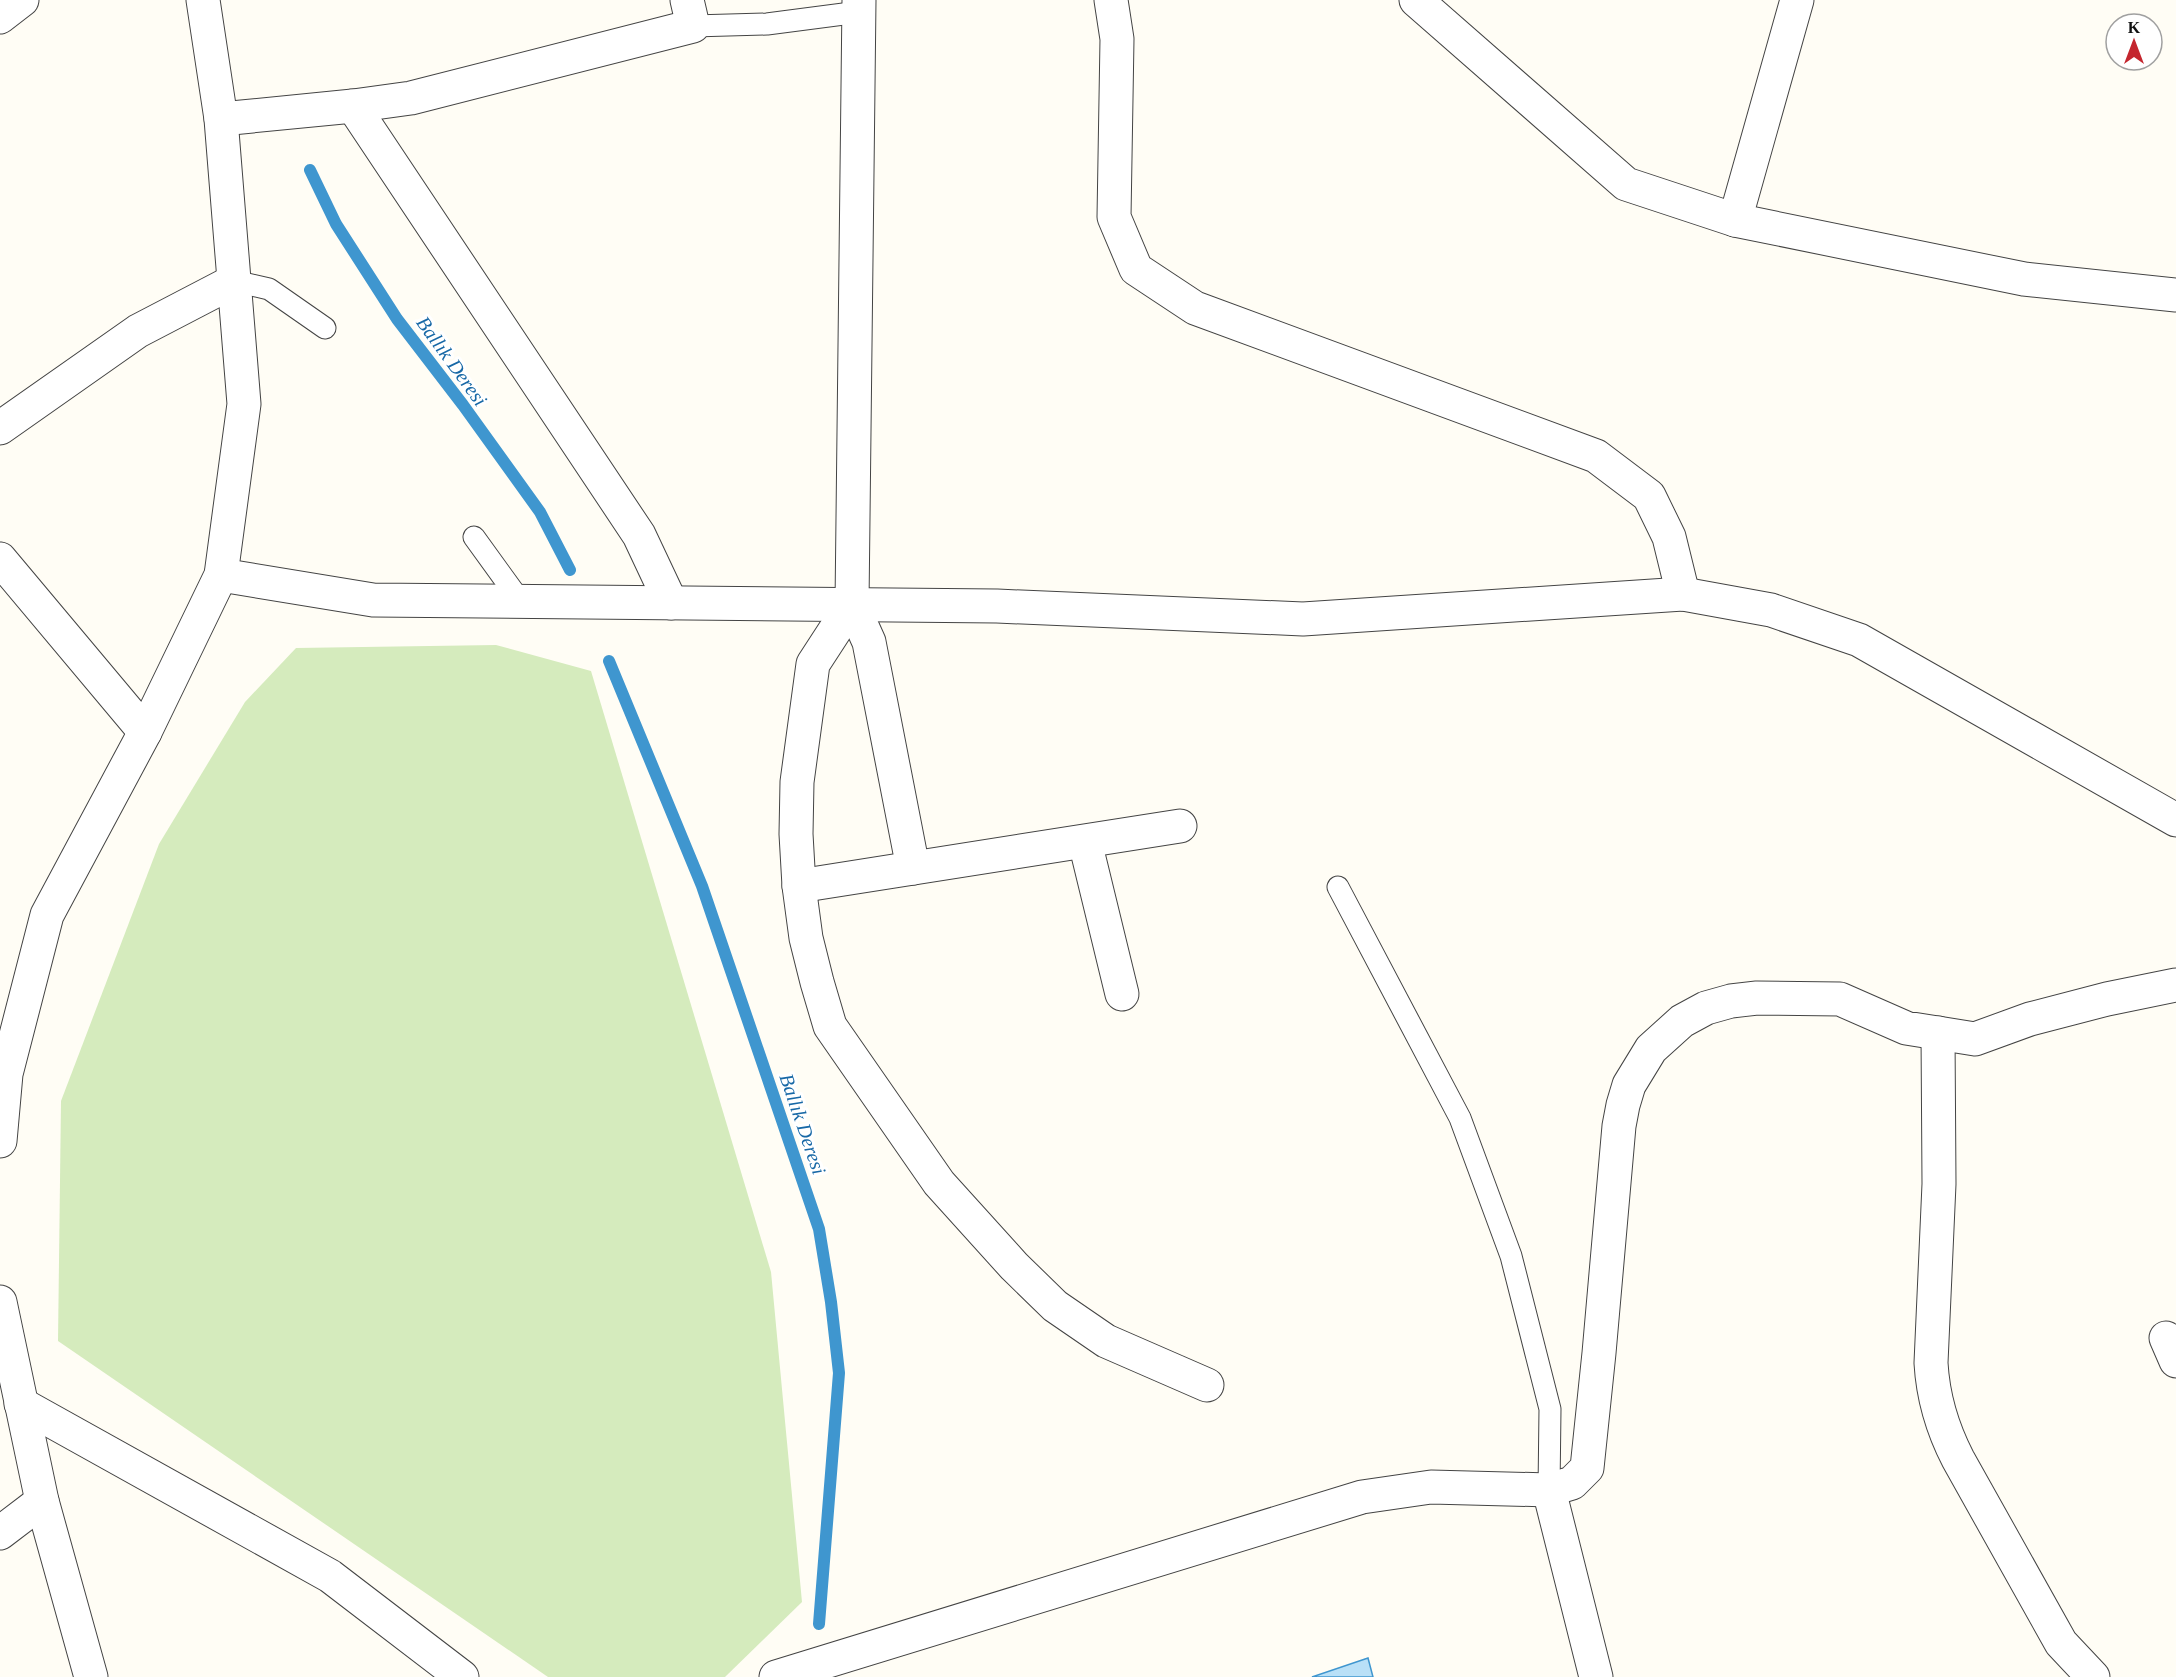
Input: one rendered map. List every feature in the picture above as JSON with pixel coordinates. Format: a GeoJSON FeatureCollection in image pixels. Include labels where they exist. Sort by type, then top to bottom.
{"type":"FeatureCollection","features":[{"type":"Feature","properties":{"kind":"street"},"geometry":{"type":"LineString","coordinates":[[0,17],[22,0]]}},
{"type":"Feature","properties":{"kind":"street"},"geometry":{"type":"LineString","coordinates":[[0,1142],[6,1074],[48,915],[145,732],[221,575],[244,404],[221,119],[203,0]]}},
{"type":"Feature","properties":{"kind":"street"},"geometry":{"type":"LineString","coordinates":[[1112,0],[1116,39],[1114,217],[1136,269],[1195,308],[1596,456],[1649,496],[1669,537],[1683,594]]}},
{"type":"Feature","properties":{"kind":"street"},"geometry":{"type":"LineString","coordinates":[[1416,0],[1626,184],[1735,220],[2024,279],[2176,295]]}},
{"type":"Feature","properties":{"kind":"street"},"geometry":{"type":"LineString","coordinates":[[1735,220],[1797,0]]}},
{"type":"Feature","properties":{"kind":"street"},"geometry":{"type":"LineString","coordinates":[[859,6],[852,604],[869,642],[913,868]]}},
{"type":"Feature","properties":{"kind":"street"},"geometry":{"type":"LineString","coordinates":[[221,119],[411,98],[690,13]]}},
{"type":"Feature","properties":{"kind":"street"},"geometry":{"type":"LineString","coordinates":[[353,106],[639,536],[671,603]]}},
{"type":"Feature","properties":{"kind":"street"},"geometry":{"type":"LineString","coordinates":[[0,428],[138,331],[234,281]]}},
{"type":"Feature","properties":{"kind":"street"},"geometry":{"type":"LineString","coordinates":[[0,559],[145,732]]}},
{"type":"Feature","properties":{"kind":"street"},"geometry":{"type":"LineString","coordinates":[[221,575],[373,600],[997,606],[1303,618],[1683,594],[1771,610],[1859,640],[2176,820]]}},
{"type":"Feature","properties":{"kind":"street"},"geometry":{"type":"LineString","coordinates":[[852,604],[813,664],[797,782],[796,834],[799,886],[806,938],[816,982],[830,1026],[939,1182],[1055,1306],[1106,1341],[1207,1385]]}},
{"type":"Feature","properties":{"kind":"street"},"geometry":{"type":"LineString","coordinates":[[799,886],[1180,826]]}},
{"type":"Feature","properties":{"kind":"street"},"geometry":{"type":"LineString","coordinates":[[1085,842],[1122,994]]}},
{"type":"Feature","properties":{"kind":"street"},"geometry":{"type":"LineString","coordinates":[[776,1677],[1362,1497],[1431,1487],[1550,1490],[1572,1483],[1587,1468],[1619,1126],[1623,1106],[1629,1085],[1651,1049],[1682,1021],[1706,1008],[1731,1001],[1757,998],[1840,999],[1906,1028],[1975,1038],[2030,1019],[2107,999],[2176,985]]}},
{"type":"Feature","properties":{"kind":"street"},"geometry":{"type":"LineString","coordinates":[[1938,1033],[1939,1184],[1931,1363],[1932,1386],[1937,1408],[1945,1434],[2061,1643],[2093,1677]]}},
{"type":"Feature","properties":{"kind":"street"},"geometry":{"type":"LineString","coordinates":[[0,1302],[42,1501],[91,1677]]}},
{"type":"Feature","properties":{"kind":"street"},"geometry":{"type":"LineString","coordinates":[[21,1404],[330,1576],[462,1677]]}},
{"type":"Feature","properties":{"kind":"street"},"geometry":{"type":"LineString","coordinates":[[1550,1490],[1596,1677]]}},
{"type":"Feature","properties":{"kind":"street"},"geometry":{"type":"LineString","coordinates":[[0,1533],[42,1501]]}},
{"type":"Feature","properties":{"kind":"lane"},"geometry":{"type":"LineString","coordinates":[[690,13],[767,24],[859,6]]}},
{"type":"Feature","properties":{"kind":"lane"},"geometry":{"type":"LineString","coordinates":[[234,281],[269,289],[325,328]]}},
{"type":"Feature","properties":{"kind":"lane"},"geometry":{"type":"LineString","coordinates":[[474,537],[521,602]]}},
{"type":"Feature","properties":{"kind":"lane"},"geometry":{"type":"LineString","coordinates":[[1338,887],[1460,1118],[1511,1256],[1550,1409],[1550,1490]]}},
{"type":"Feature","properties":{"kind":"green space"},"geometry":{"type":"Polygon","coordinates":[[[496,645],[591,671],[771,1272],[802,1602],[725,1677],[548,1677],[58,1341],[61,1101],[159,844],[245,702],[296,648],[496,645]]]}},
{"type":"Feature","properties":{"kind":"water"},"geometry":{"type":"Polygon","coordinates":[[[1368,1658],[1373,1677],[1312,1677],[1368,1658]]]}},
{"type":"Feature","properties":{"kind":"waterway","name":"Ballık Deresi"},"geometry":{"type":"LineString","coordinates":[[310,170],[336,224],[397,319],[463,405],[540,512],[570,570]]}},
{"type":"Feature","properties":{"kind":"waterway","name":"Ballık Deresi"},"geometry":{"type":"LineString","coordinates":[[609,661],[702,886],[819,1229],[831,1302],[839,1373],[819,1624]]}}]}
